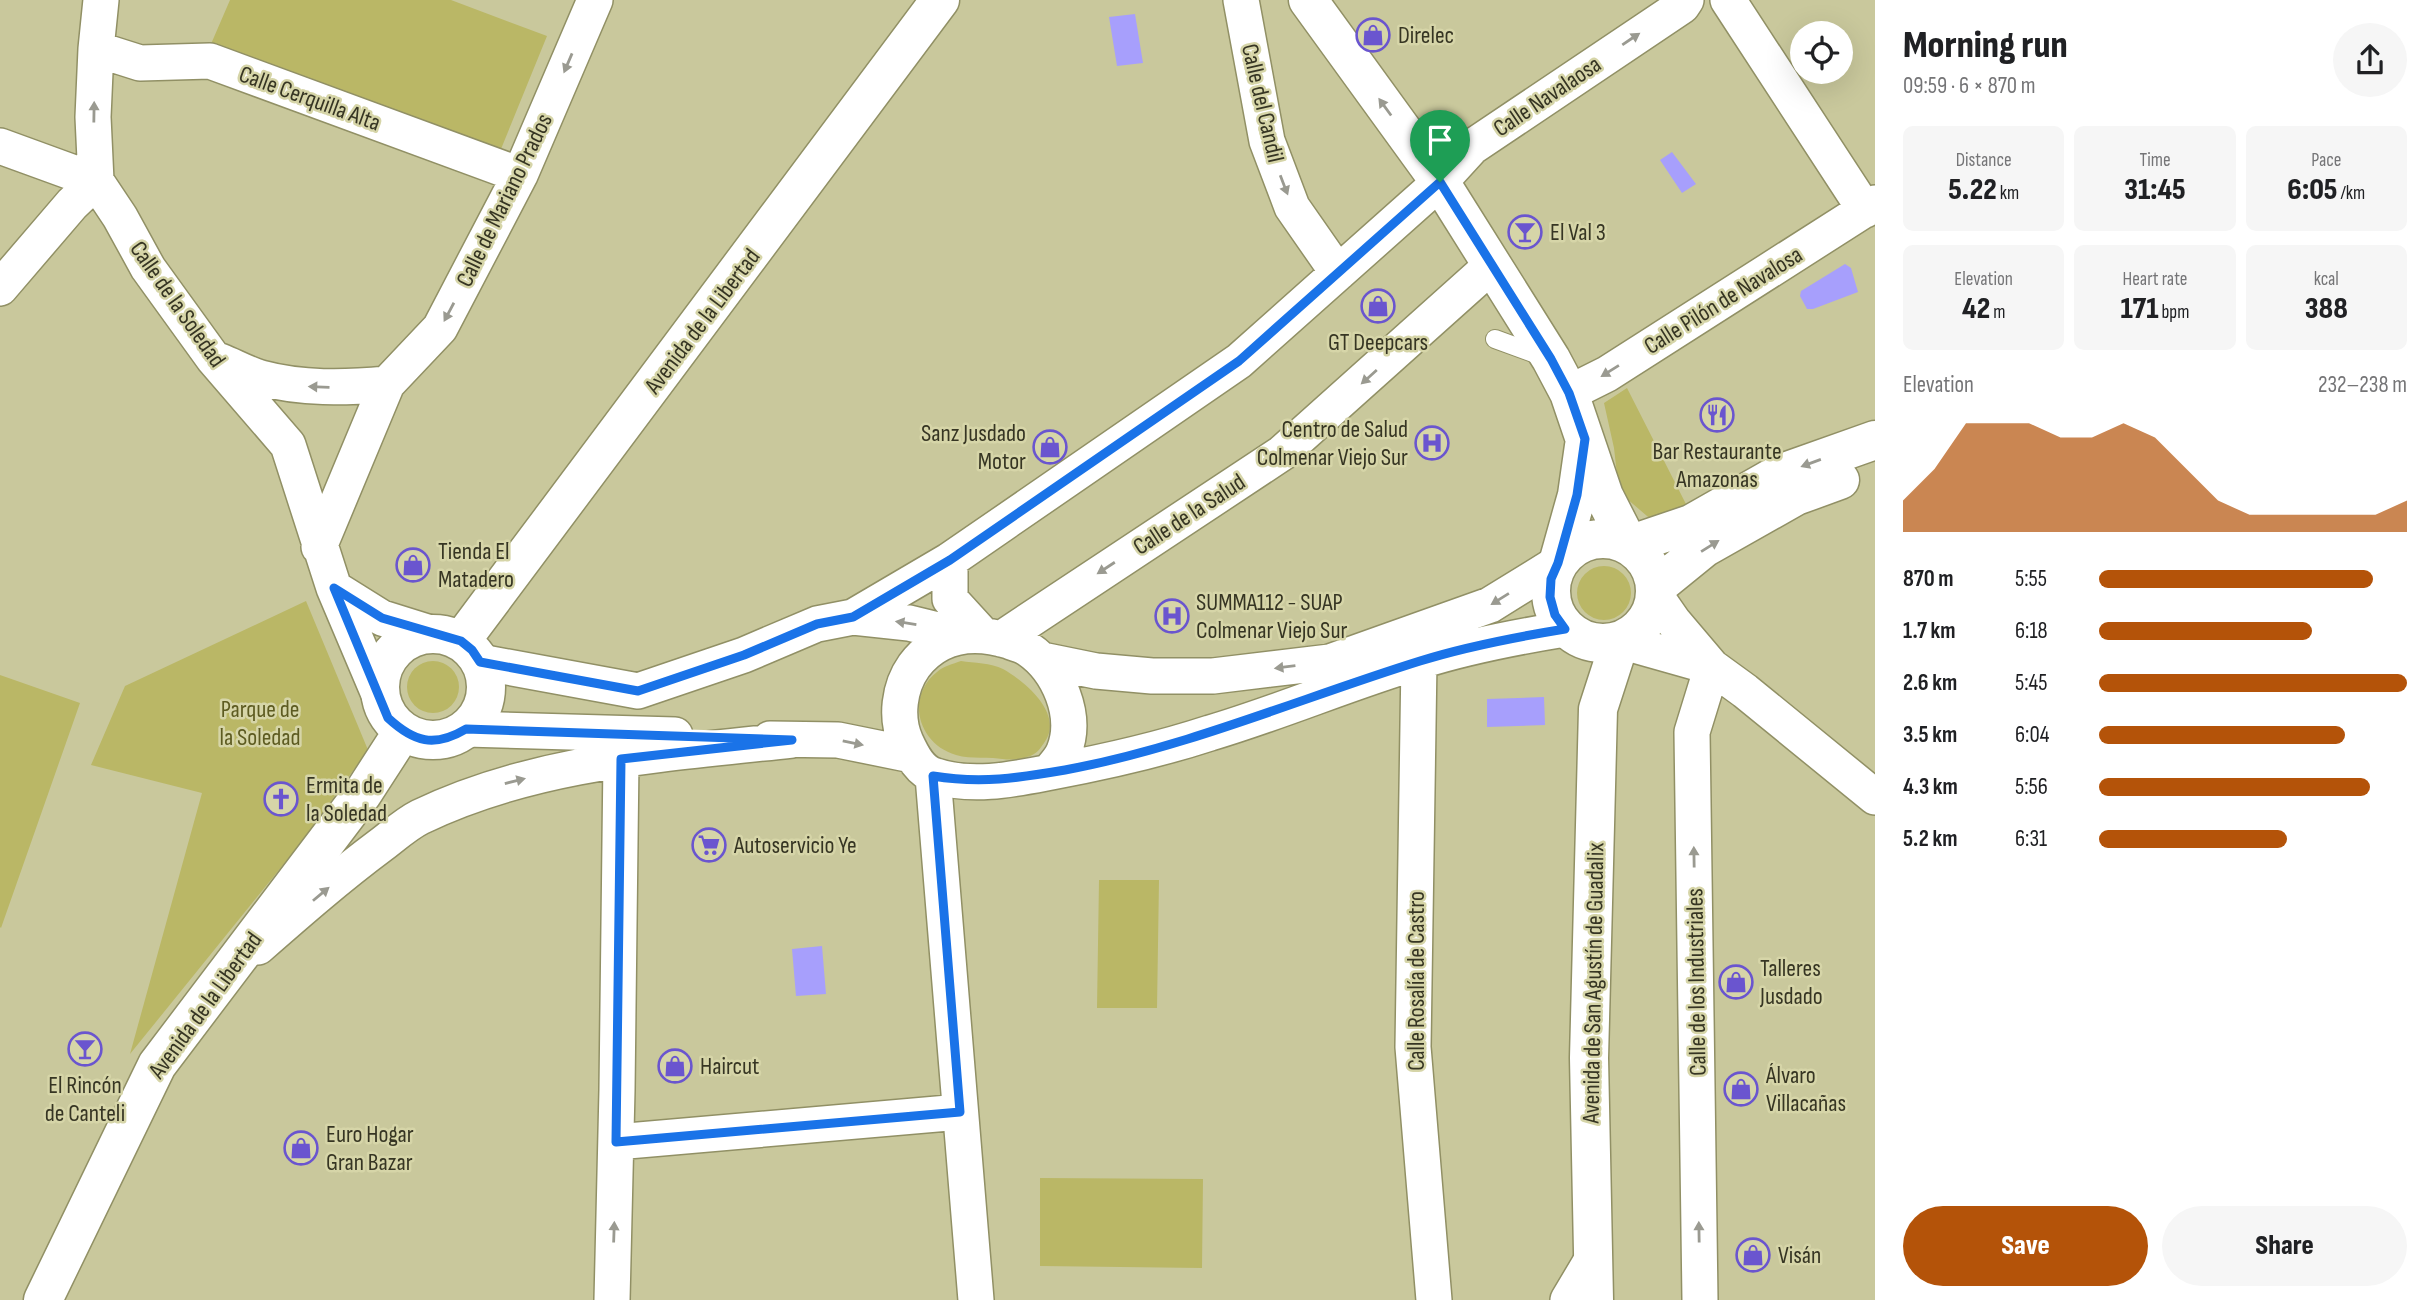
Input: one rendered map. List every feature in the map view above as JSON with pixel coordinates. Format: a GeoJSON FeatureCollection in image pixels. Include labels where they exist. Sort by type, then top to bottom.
{"type":"FeatureCollection","features":[{"type":"Feature","properties":{"kind":"street"},"geometry":{"type":"LineString","coordinates":[[0,288],[72,204],[96,181],[93,117],[101,0]]}},
{"type":"Feature","properties":{"kind":"street","name":"Calle de Mariano Prados"},"geometry":{"type":"LineString","coordinates":[[319,547],[387,384],[440,328],[520,174],[595,0]]}},
{"type":"Feature","properties":{"kind":"street","name":"Avenida de la Libertad"},"geometry":{"type":"LineString","coordinates":[[457,645],[940,0]]}},
{"type":"Feature","properties":{"kind":"street","name":"Calle del Candil"},"geometry":{"type":"LineString","coordinates":[[1241,0],[1267,141],[1292,207],[1338,273]]}},
{"type":"Feature","properties":{"kind":"street"},"geometry":{"type":"LineString","coordinates":[[1308,0],[1440,182],[1551,359],[1569,393],[1604,496],[1629,545]]}},
{"type":"Feature","properties":{"kind":"street","name":"Calle Navalaosa"},"geometry":{"type":"LineString","coordinates":[[457,645],[638,691],[744,655],[817,624],[853,617],[950,560],[1239,361],[1440,182],[1472,146],[1682,6],[1686,0]]}},
{"type":"Feature","properties":{"kind":"street"},"geometry":{"type":"LineString","coordinates":[[1728,0],[1870,206]]}},
{"type":"Feature","properties":{"kind":"street","name":"Calle Cerquilla Alta"},"geometry":{"type":"LineString","coordinates":[[96,49],[140,63],[210,61],[520,174]]}},
{"type":"Feature","properties":{"kind":"street"},"geometry":{"type":"LineString","coordinates":[[0,146],[96,181]]}},
{"type":"Feature","properties":{"kind":"street","name":"Calle de la Soledad"},"geometry":{"type":"LineString","coordinates":[[96,181],[120,217],[148,268],[214,358],[288,444],[319,547],[381,699]]}},
{"type":"Feature","properties":{"kind":"street","name":"Calle Pilón de Navalosa"},"geometry":{"type":"LineString","coordinates":[[1569,393],[1606,374],[1870,206]]}},
{"type":"Feature","properties":{"kind":"street","name":"Calle de la Salud"},"geometry":{"type":"LineString","coordinates":[[980,636],[1283,453],[1423,335],[1492,265]]}},
{"type":"Feature","properties":{"kind":"street"},"geometry":{"type":"LineString","coordinates":[[214,358],[259,378],[310,387],[387,384]]}},
{"type":"Feature","properties":{"kind":"street"},"geometry":{"type":"LineString","coordinates":[[1585,439],[1577,495],[1551,579],[1550,597],[1555,615],[1565,629],[1582,640],[1601,644],[1620,641],[1638,631],[1650,615],[1655,591],[1704,548],[1796,496],[1875,467]]}},
{"type":"Feature","properties":{"kind":"street"},"geometry":{"type":"LineString","coordinates":[[1629,545],[1691,524],[1779,474],[1875,440]]}},
{"type":"Feature","properties":{"kind":"street"},"geometry":{"type":"LineString","coordinates":[[1042,660],[1096,671],[1176,676],[1213,676],[1330,662],[1490,605],[1558,563],[1582,542],[1614,540],[1629,545],[1643,556],[1651,570],[1655,591],[1673,621],[1712,667],[1875,797]]}},
{"type":"Feature","properties":{"kind":"street"},"geometry":{"type":"LineString","coordinates":[[950,560],[950,599],[980,636]]}},
{"type":"Feature","properties":{"kind":"street"},"geometry":{"type":"LineString","coordinates":[[334,588],[382,618],[457,645],[485,675],[483,705],[466,729]]}},
{"type":"Feature","properties":{"kind":"street"},"geometry":{"type":"LineString","coordinates":[[853,617],[909,623],[980,636],[1025,647],[1042,660],[1060,689],[1070,714],[1069,735],[1063,754],[1049,772]]}},
{"type":"Feature","properties":{"kind":"street"},"geometry":{"type":"LineString","coordinates":[[457,645],[407,640],[390,655],[380,676],[381,699],[388,718],[415,738],[442,740],[466,729],[838,740],[974,781],[1000,781],[1113,761],[1212,733],[1419,661],[1499,640],[1565,629]]}},
{"type":"Feature","properties":{"kind":"street","name":"Avenida de San Agustín de Guadalix"},"geometry":{"type":"LineString","coordinates":[[1565,629],[1583,662],[1598,709]]}},
{"type":"Feature","properties":{"kind":"street"},"geometry":{"type":"LineString","coordinates":[[975,1300],[960,1112],[923,766],[902,734],[899,714],[902,690],[914,666],[934,646],[980,636]]}},
{"type":"Feature","properties":{"kind":"street"},"geometry":{"type":"LineString","coordinates":[[1620,641],[1712,667]]}},
{"type":"Feature","properties":{"kind":"street","name":"Avenida de San Agustín de Guadalix"},"geometry":{"type":"LineString","coordinates":[[1594,1300],[1589,1058],[1598,709],[1620,641]]}},
{"type":"Feature","properties":{"kind":"street","name":"Calle Rosalía de Castro"},"geometry":{"type":"LineString","coordinates":[[1419,661],[1413,1046],[1434,1300]]}},
{"type":"Feature","properties":{"kind":"street","name":"Calle de los Industriales"},"geometry":{"type":"LineString","coordinates":[[1700,1300],[1692,732],[1712,667]]}},
{"type":"Feature","properties":{"kind":"street","name":"Avenida de la Libertad"},"geometry":{"type":"LineString","coordinates":[[43,1300],[157,1065],[363,793],[403,731]]}},
{"type":"Feature","properties":{"kind":"street"},"geometry":{"type":"LineString","coordinates":[[231,969],[349,870],[418,818],[501,784],[621,759],[792,740]]}},
{"type":"Feature","properties":{"kind":"street"},"geometry":{"type":"LineString","coordinates":[[612,1300],[621,759]]}},
{"type":"Feature","properties":{"kind":"street"},"geometry":{"type":"LineString","coordinates":[[616,1142],[960,1112]]}},
{"type":"Feature","properties":{"kind":"street"},"geometry":{"type":"LineString","coordinates":[[1568,1300],[1593,1258]]}},
{"type":"Feature","properties":{"kind":"lane"},"geometry":{"type":"LineString","coordinates":[[1495,340],[1551,359]]}},
{"type":"Feature","properties":{"kind":"green space"},"geometry":{"type":"Polygon","coordinates":[[[230,0],[451,0],[547,36],[501,149],[211,44],[230,0]]]}},
{"type":"Feature","properties":{"kind":"green space"},"geometry":{"type":"Polygon","coordinates":[[[1627,388],[1689,510],[1661,528],[1619,492],[1614,448],[1604,403],[1627,388]]]}},
{"type":"Feature","properties":{"kind":"green space"},"geometry":{"type":"Polygon","coordinates":[[[1609,566],[1619,570],[1627,578],[1631,593],[1627,608],[1619,616],[1599,620],[1589,616],[1581,608],[1577,588],[1581,578],[1589,570],[1609,566]]]}},
{"type":"Feature","properties":{"kind":"green space","name":"Parque de la Soledad"},"geometry":{"type":"Polygon","coordinates":[[[306,601],[368,750],[300,844],[130,1054],[202,793],[91,765],[125,686],[306,601]]]}},
{"type":"Feature","properties":{"kind":"green space"},"geometry":{"type":"Polygon","coordinates":[[[433,661],[452,668],[459,687],[452,706],[433,713],[414,706],[407,687],[414,668],[433,661]]]}},
{"type":"Feature","properties":{"kind":"green space"},"geometry":{"type":"Polygon","coordinates":[[[961,661],[988,664],[1003,669],[1022,682],[1040,700],[1050,721],[1049,732],[1036,753],[1016,759],[965,757],[943,749],[932,741],[920,719],[921,694],[927,682],[939,670],[961,661]]]}},
{"type":"Feature","properties":{"kind":"green space"},"geometry":{"type":"Polygon","coordinates":[[[0,675],[80,703],[1,928],[0,927],[0,675]]]}},
{"type":"Feature","properties":{"kind":"green space"},"geometry":{"type":"Polygon","coordinates":[[[1099,880],[1159,880],[1157,1008],[1097,1008],[1099,880]]]}},
{"type":"Feature","properties":{"kind":"green space"},"geometry":{"type":"Polygon","coordinates":[[[1040,1178],[1203,1179],[1202,1268],[1040,1266],[1040,1178]]]}},
{"type":"Feature","properties":{"kind":"shaded area"},"geometry":{"type":"Polygon","coordinates":[[[1135,14],[1143,63],[1117,66],[1109,17],[1135,14]]]}},
{"type":"Feature","properties":{"kind":"shaded area"},"geometry":{"type":"Polygon","coordinates":[[[1672,152],[1696,184],[1682,193],[1660,160],[1672,152]]]}},
{"type":"Feature","properties":{"kind":"shaded area"},"geometry":{"type":"Polygon","coordinates":[[[1845,264],[1851,268],[1858,292],[1807,309],[1800,296],[1801,291],[1845,264]]]}},
{"type":"Feature","properties":{"kind":"shaded area"},"geometry":{"type":"Polygon","coordinates":[[[1544,697],[1545,725],[1487,727],[1487,699],[1544,697]]]}},
{"type":"Feature","properties":{"kind":"shaded area"},"geometry":{"type":"Polygon","coordinates":[[[822,946],[826,994],[796,996],[792,949],[822,946]]]}},
{"type":"Feature","properties":{"kind":"place","name":"Direlec"},"geometry":{"type":"Point","coordinates":[1373,35]}},
{"type":"Feature","properties":{"kind":"place","name":"El Val 3"},"geometry":{"type":"Point","coordinates":[1525,232]}},
{"type":"Feature","properties":{"kind":"place","name":"GT Deepcars"},"geometry":{"type":"Point","coordinates":[1378,306]}},
{"type":"Feature","properties":{"kind":"place","name":"Bar Restaurante Amazonas"},"geometry":{"type":"Point","coordinates":[1717,415]}},
{"type":"Feature","properties":{"kind":"place","name":"Centro de Salud Colmenar Viejo Sur"},"geometry":{"type":"Point","coordinates":[1432,443]}},
{"type":"Feature","properties":{"kind":"place","name":"Sanz Jusdado Motor"},"geometry":{"type":"Point","coordinates":[1050,447]}},
{"type":"Feature","properties":{"kind":"place","name":"Tienda El Matadero"},"geometry":{"type":"Point","coordinates":[413,565]}},
{"type":"Feature","properties":{"kind":"place","name":"SUMMA112 - SUAP Colmenar Viejo Sur"},"geometry":{"type":"Point","coordinates":[1172,616]}},
{"type":"Feature","properties":{"kind":"place","name":"Ermita de la Soledad"},"geometry":{"type":"Point","coordinates":[281,799]}},
{"type":"Feature","properties":{"kind":"place","name":"Autoservicio Ye"},"geometry":{"type":"Point","coordinates":[709,845]}},
{"type":"Feature","properties":{"kind":"place","name":"Talleres Jusdado"},"geometry":{"type":"Point","coordinates":[1736,982]}},
{"type":"Feature","properties":{"kind":"place","name":"El Rincón de Canteli"},"geometry":{"type":"Point","coordinates":[85,1049]}},
{"type":"Feature","properties":{"kind":"place","name":"Haircut"},"geometry":{"type":"Point","coordinates":[675,1066]}},
{"type":"Feature","properties":{"kind":"place","name":"Álvaro Villacañas"},"geometry":{"type":"Point","coordinates":[1741,1089]}},
{"type":"Feature","properties":{"kind":"place","name":"Euro Hogar Gran Bazar"},"geometry":{"type":"Point","coordinates":[301,1148]}},
{"type":"Feature","properties":{"kind":"place","name":"Visán"},"geometry":{"type":"Point","coordinates":[1753,1255]}},
{"type":"Feature","properties":{"kind":"route"},"geometry":{"type":"LineString","coordinates":[[1440,182],[1551,359],[1569,393],[1585,439],[1577,495],[1551,579],[1550,597],[1555,615],[1565,629],[1499,640],[1419,661],[1212,733],[1113,761],[1000,781],[956,780],[933,776],[960,1112],[616,1142],[621,759],[792,740],[466,729],[442,740],[415,738],[388,718],[334,588],[382,618],[461,641],[472,650],[480,662],[638,691],[744,655],[817,624],[853,617],[950,560],[1239,361],[1440,182]]}}]}
